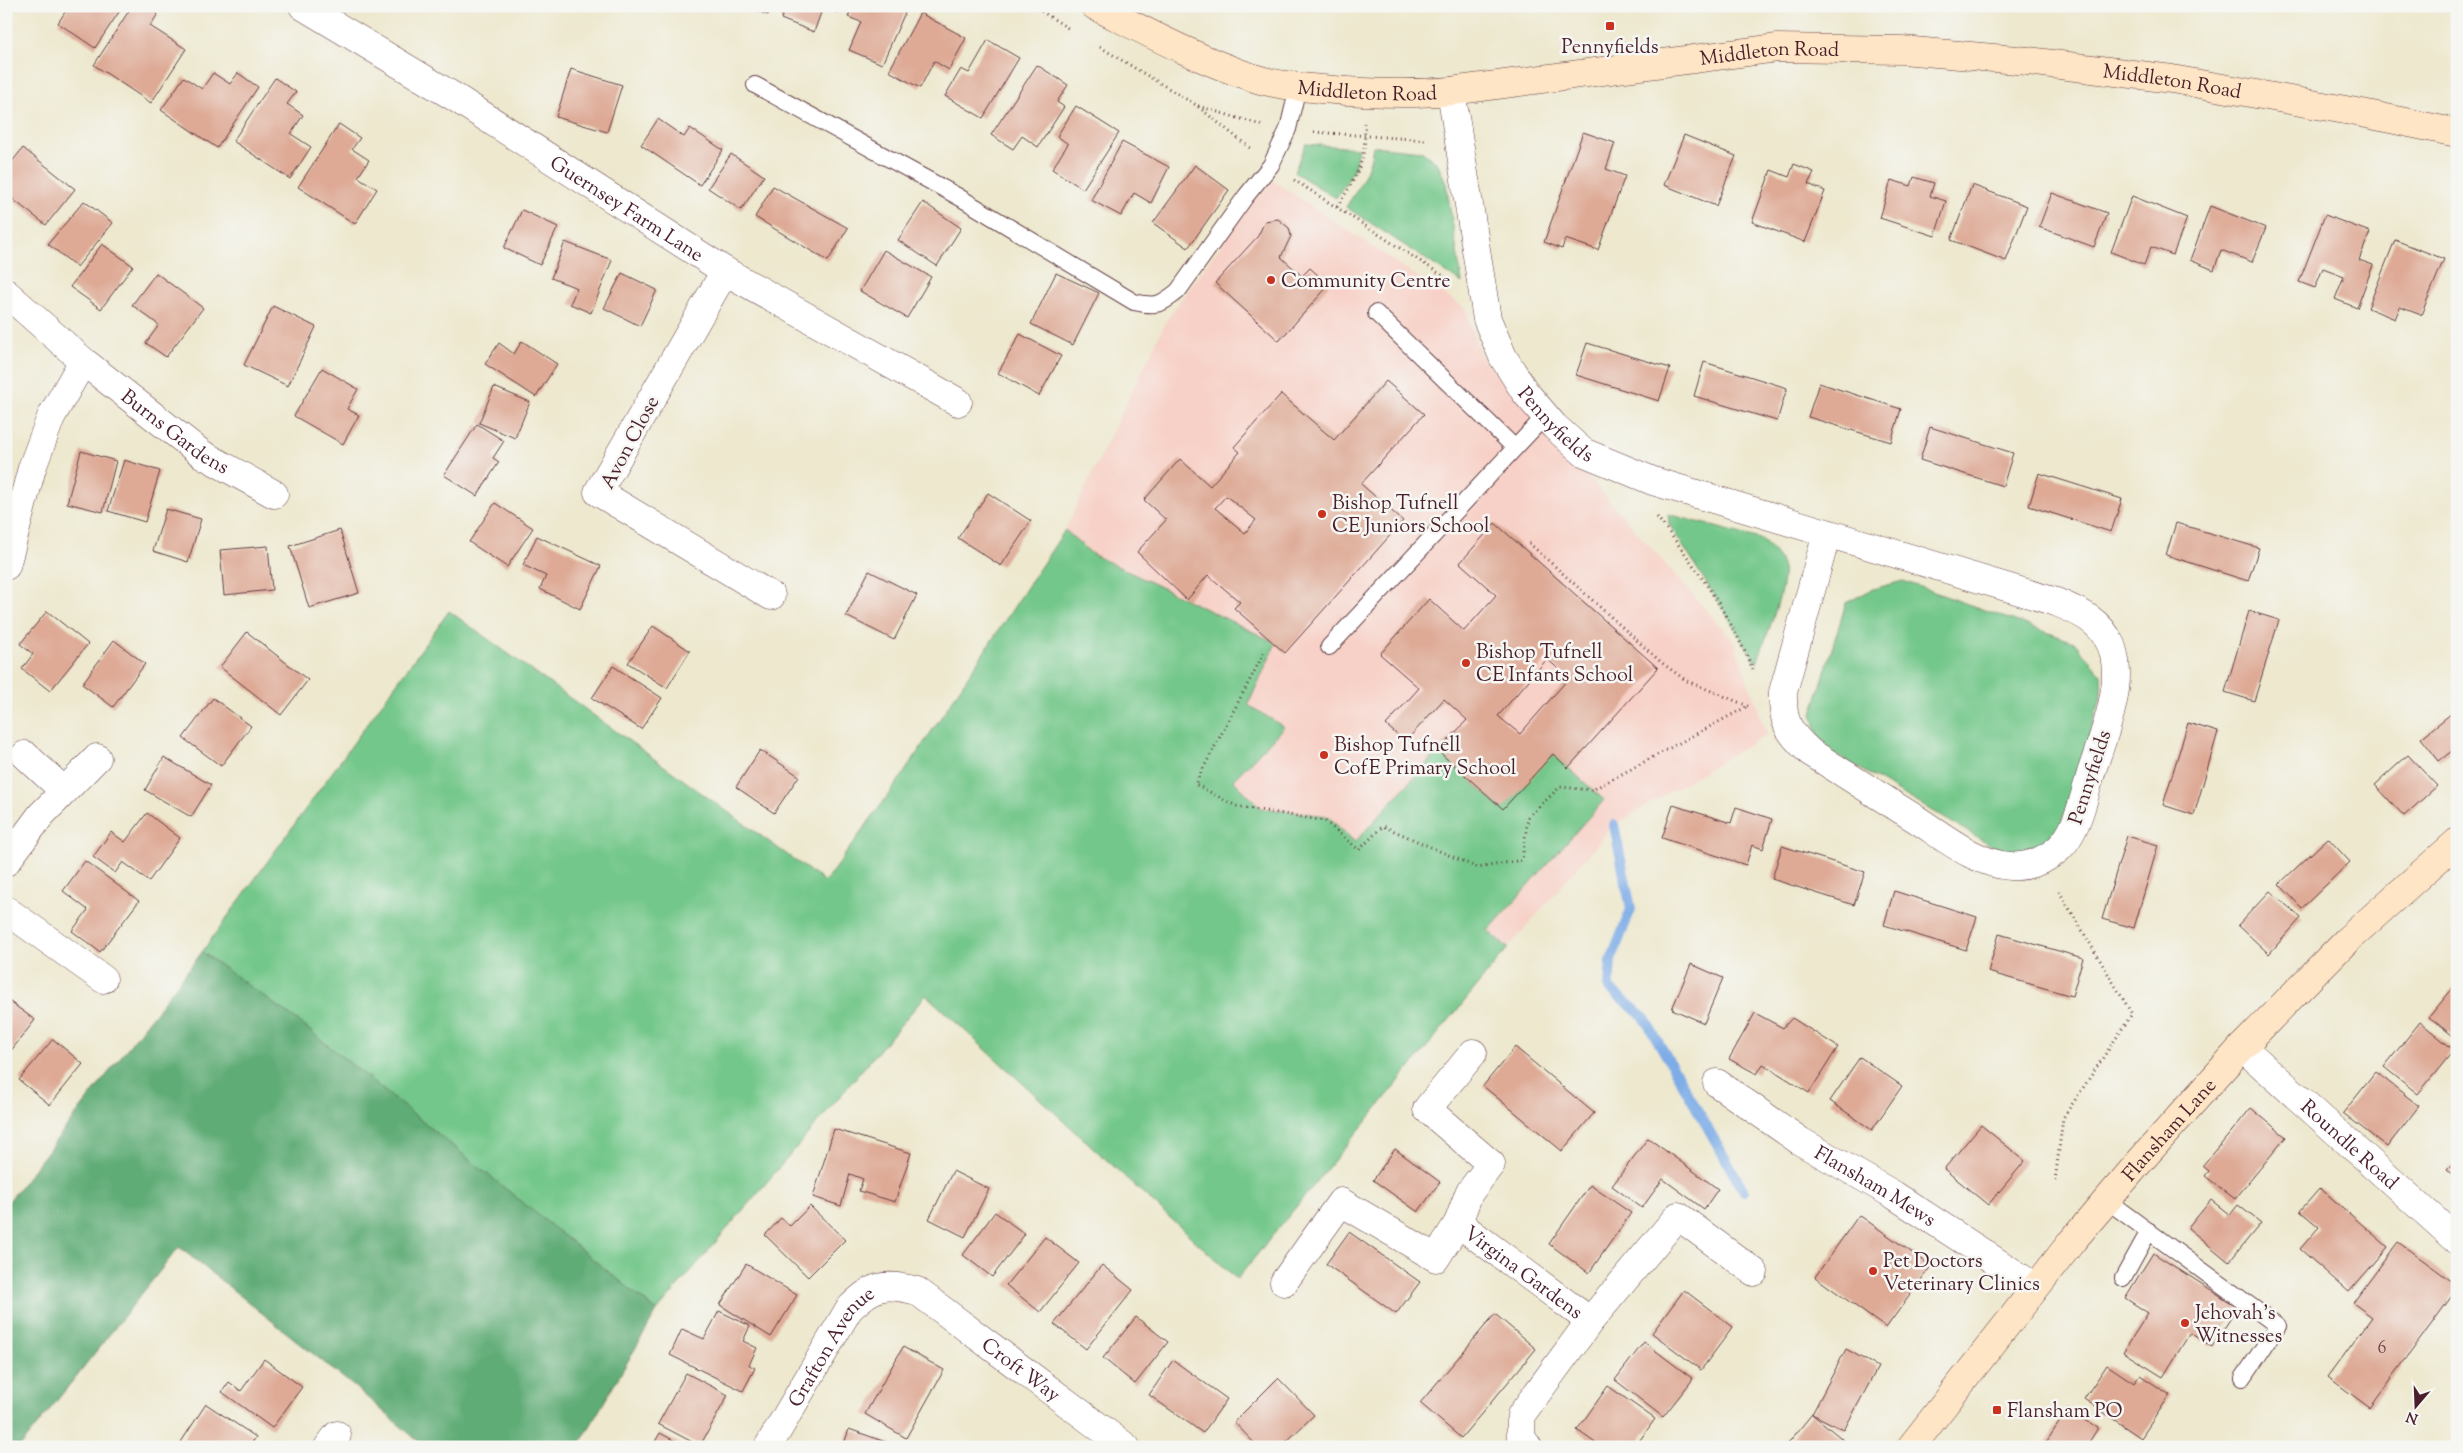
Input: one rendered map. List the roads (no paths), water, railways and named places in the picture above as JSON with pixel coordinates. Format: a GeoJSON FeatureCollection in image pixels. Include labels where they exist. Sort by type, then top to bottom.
{"type":"FeatureCollection","features":[{"type":"Feature","properties":{"kind":"main road","name":"Middleton Road"},"geometry":{"type":"LineString","coordinates":[[1095,6],[1212,62],[1256,79],[1298,87],[1361,93],[1411,95],[1451,91],[1777,48],[1902,50],[2028,61],[2172,79],[2362,113],[2457,133]]}},
{"type":"Feature","properties":{"kind":"main road","name":"Flansham Lane"},"geometry":{"type":"LineString","coordinates":[[1911,1447],[2035,1287],[2106,1200],[2242,1047],[2346,941],[2457,842]]}},
{"type":"Feature","properties":{"kind":"street","name":"Guernsey Farm Lane"},"geometry":{"type":"LineString","coordinates":[[303,6],[456,98],[725,271],[958,402]]}},
{"type":"Feature","properties":{"kind":"street","name":"Pennyfields"},"geometry":{"type":"LineString","coordinates":[[1451,91],[1487,319],[1502,357],[1525,392],[1545,416],[1583,452],[1618,468],[2056,602],[2082,612],[2100,626],[2111,646],[2115,663],[2115,688],[2109,717],[2073,828],[2063,844],[2047,858],[2010,866],[1989,861],[1958,845],[1810,752],[1792,736],[1782,715],[1783,692],[1827,533]]}},
{"type":"Feature","properties":{"kind":"street","name":"Avon Close"},"geometry":{"type":"LineString","coordinates":[[725,271],[598,492],[771,596]]}},
{"type":"Feature","properties":{"kind":"street","name":"Burns Gardens"},"geometry":{"type":"LineString","coordinates":[[6,293],[83,361],[202,454],[274,494]]}},
{"type":"Feature","properties":{"kind":"street"},"geometry":{"type":"LineString","coordinates":[[6,566],[32,468],[51,417],[83,361]]}},
{"type":"Feature","properties":{"kind":"street"},"geometry":{"type":"LineString","coordinates":[[25,755],[64,791]]}},
{"type":"Feature","properties":{"kind":"street"},"geometry":{"type":"LineString","coordinates":[[6,862],[41,815],[98,758]]}},
{"type":"Feature","properties":{"kind":"street"},"geometry":{"type":"LineString","coordinates":[[6,910],[103,978]]}},
{"type":"Feature","properties":{"kind":"street","name":"Roundle Road"},"geometry":{"type":"LineString","coordinates":[[2242,1047],[2457,1240]]}},
{"type":"Feature","properties":{"kind":"street","name":"Virgina Gardens"},"geometry":{"type":"LineString","coordinates":[[1284,1282],[1341,1202],[1436,1258],[1458,1223],[1469,1192],[1491,1164],[1427,1109],[1473,1053]]}},
{"type":"Feature","properties":{"kind":"street","name":"Flansham Mews"},"geometry":{"type":"LineString","coordinates":[[1717,1083],[1800,1141],[1894,1194],[2035,1287]]}},
{"type":"Feature","properties":{"kind":"street","name":"Virgina Gardens"},"geometry":{"type":"LineString","coordinates":[[1528,1447],[1521,1437],[1521,1415],[1590,1321],[1678,1216],[1754,1272]]}},
{"type":"Feature","properties":{"kind":"street","name":"Virgina Gardens"},"geometry":{"type":"LineString","coordinates":[[1458,1223],[1590,1321]]}},
{"type":"Feature","properties":{"kind":"street","name":"Grafton Avenue"},"geometry":{"type":"LineString","coordinates":[[768,1447],[849,1309],[864,1293],[883,1285],[917,1291]]}},
{"type":"Feature","properties":{"kind":"street","name":"Croft Way"},"geometry":{"type":"LineString","coordinates":[[917,1291],[1126,1447]]}},
{"type":"Feature","properties":{"kind":"lane"},"geometry":{"type":"LineString","coordinates":[[755,84],[959,197],[1134,302],[1151,306],[1164,303],[1178,290],[1246,196],[1271,166],[1288,129],[1298,87]]}},
{"type":"Feature","properties":{"kind":"lane"},"geometry":{"type":"LineString","coordinates":[[1376,313],[1514,448]]}},
{"type":"Feature","properties":{"kind":"lane"},"geometry":{"type":"LineString","coordinates":[[1329,647],[1545,416]]}},
{"type":"Feature","properties":{"kind":"lane"},"geometry":{"type":"LineString","coordinates":[[2106,1200],[2278,1326],[2243,1378]]}},
{"type":"Feature","properties":{"kind":"lane"},"geometry":{"type":"LineString","coordinates":[[2123,1278],[2149,1231]]}},
{"type":"Feature","properties":{"kind":"waterway"},"geometry":{"type":"LineString","coordinates":[[1614,825],[1631,909],[1611,960],[1609,988],[1644,1017],[1744,1191]]}},
{"type":"Feature","properties":{"kind":"place","name":"Pennyfields"},"geometry":{"type":"Point","coordinates":[1610,26]}},
{"type":"Feature","properties":{"kind":"place","name":"Community Centre"},"geometry":{"type":"Point","coordinates":[1271,280]}},
{"type":"Feature","properties":{"kind":"place","name":"Bishop Tufnell CE Juniors School"},"geometry":{"type":"Point","coordinates":[1322,514]}},
{"type":"Feature","properties":{"kind":"place","name":"Bishop Tufnell CE Infants School"},"geometry":{"type":"Point","coordinates":[1466,663]}},
{"type":"Feature","properties":{"kind":"place","name":"Bishop Tufnell CofE Primary School"},"geometry":{"type":"Point","coordinates":[1324,755]}},
{"type":"Feature","properties":{"kind":"place","name":"Pet Doctors Veterinary Clinics"},"geometry":{"type":"Point","coordinates":[1873,1271]}},
{"type":"Feature","properties":{"kind":"place","name":"Jehovah’s Witnesses"},"geometry":{"type":"Point","coordinates":[2185,1323]}},
{"type":"Feature","properties":{"kind":"place","name":"Flansham PO"},"geometry":{"type":"Point","coordinates":[1997,1410]}}]}
